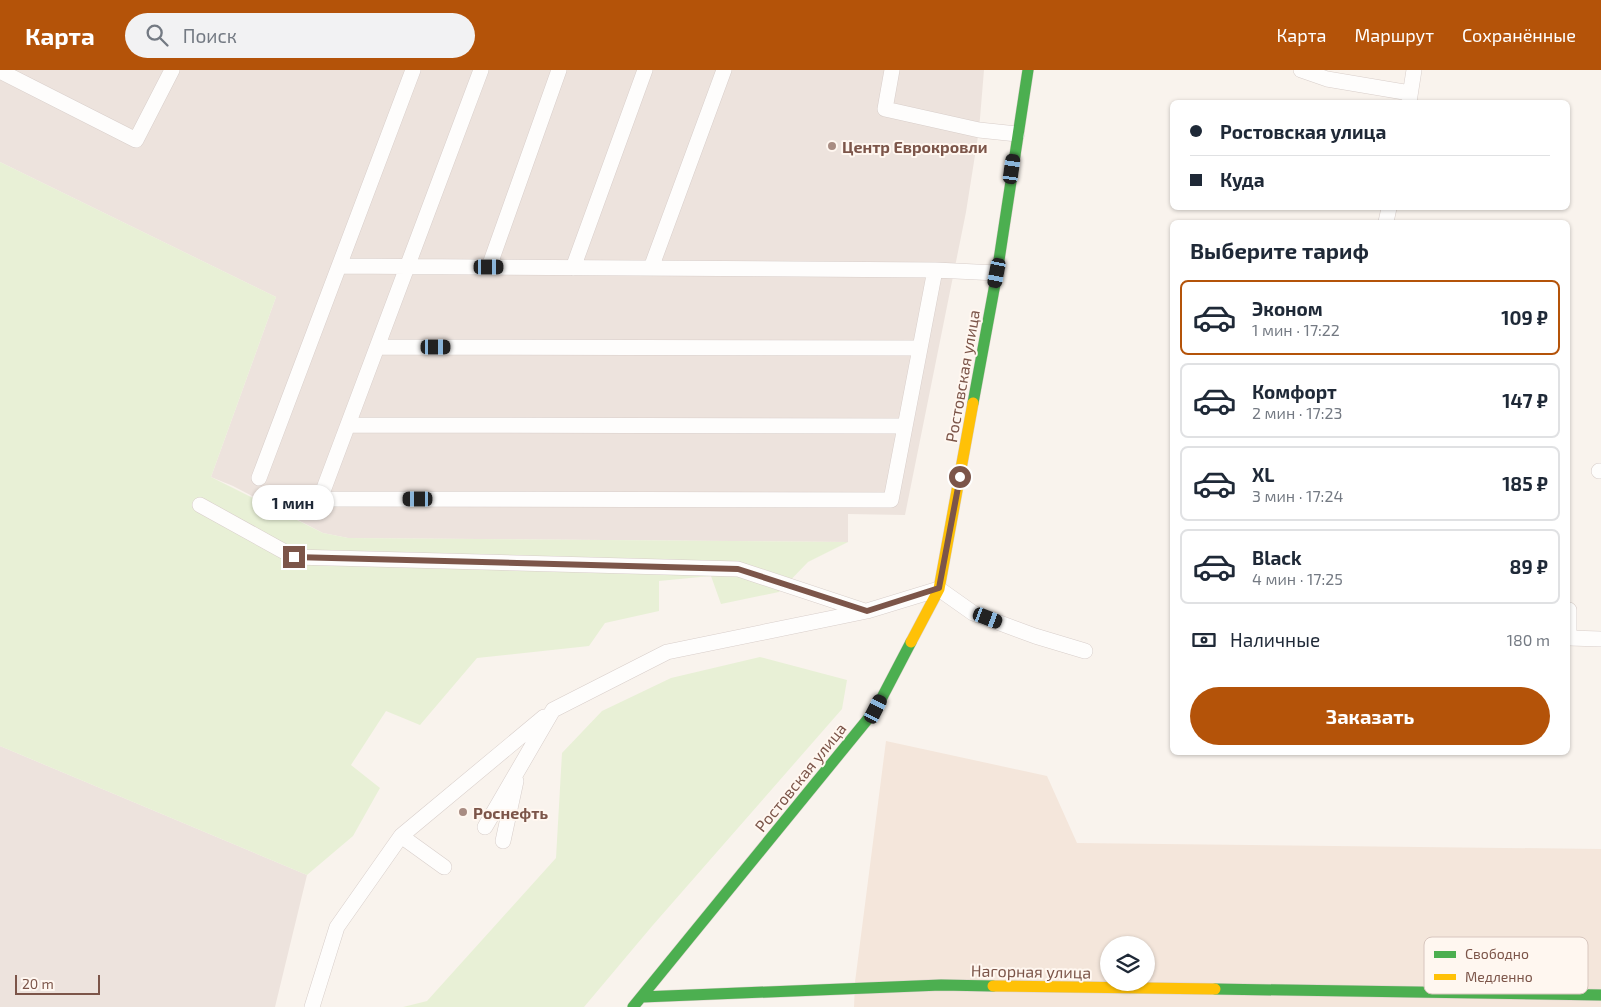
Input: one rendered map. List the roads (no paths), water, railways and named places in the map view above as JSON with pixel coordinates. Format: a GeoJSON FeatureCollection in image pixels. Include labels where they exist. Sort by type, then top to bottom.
{"type":"FeatureCollection","features":[{"type":"Feature","properties":{"kind":"street","name":"Ростовская улица"},"geometry":{"type":"LineString","coordinates":[[633,1007],[876,709],[939,588],[997,273],[1028,70]]}},
{"type":"Feature","properties":{"kind":"street","name":"Нагорная улица"},"geometry":{"type":"LineString","coordinates":[[642,997],[941,986],[1424,993]]}},
{"type":"Feature","properties":{"kind":"street","name":"Нагорная улица"},"geometry":{"type":"LineString","coordinates":[[1528,994],[1601,995]]}},
{"type":"Feature","properties":{"kind":"lane"},"geometry":{"type":"LineString","coordinates":[[0,71],[136,140],[172,70]]}},
{"type":"Feature","properties":{"kind":"lane"},"geometry":{"type":"LineString","coordinates":[[259,478],[413,70]]}},
{"type":"Feature","properties":{"kind":"lane"},"geometry":{"type":"LineString","coordinates":[[480,70],[320,499],[891,500],[936,270]]}},
{"type":"Feature","properties":{"kind":"lane"},"geometry":{"type":"LineString","coordinates":[[489,267],[560,70]]}},
{"type":"Feature","properties":{"kind":"lane"},"geometry":{"type":"LineString","coordinates":[[573,268],[645,70]]}},
{"type":"Feature","properties":{"kind":"lane"},"geometry":{"type":"LineString","coordinates":[[651,268],[724,70]]}},
{"type":"Feature","properties":{"kind":"lane"},"geometry":{"type":"LineString","coordinates":[[892,70],[885,109],[979,130],[1018,134]]}},
{"type":"Feature","properties":{"kind":"lane"},"geometry":{"type":"LineString","coordinates":[[1301,70],[1327,79],[1410,98],[1414,70]]}},
{"type":"Feature","properties":{"kind":"lane"},"geometry":{"type":"LineString","coordinates":[[339,266],[936,270],[997,273]]}},
{"type":"Feature","properties":{"kind":"lane"},"geometry":{"type":"LineString","coordinates":[[377,346],[920,348]]}},
{"type":"Feature","properties":{"kind":"lane"},"geometry":{"type":"LineString","coordinates":[[348,425],[905,426]]}},
{"type":"Feature","properties":{"kind":"lane"},"geometry":{"type":"LineString","coordinates":[[200,505],[294,557],[738,569],[867,611]]}},
{"type":"Feature","properties":{"kind":"lane"},"geometry":{"type":"LineString","coordinates":[[312,1007],[336,927],[401,836],[553,710],[667,652],[867,611],[939,588],[973,613],[1034,636],[1085,651]]}},
{"type":"Feature","properties":{"kind":"lane"},"geometry":{"type":"LineString","coordinates":[[1570,638],[1601,639]]}},
{"type":"Feature","properties":{"kind":"lane"},"geometry":{"type":"LineString","coordinates":[[485,827],[553,710]]}},
{"type":"Feature","properties":{"kind":"lane"},"geometry":{"type":"LineString","coordinates":[[503,841],[519,767]]}},
{"type":"Feature","properties":{"kind":"lane"},"geometry":{"type":"LineString","coordinates":[[401,836],[444,867]]}},
{"type":"Feature","properties":{"kind":"place","name":"Центр Еврокровли"},"geometry":{"type":"Point","coordinates":[832,146]}},
{"type":"Feature","properties":{"kind":"place","name":"Роснефть"},"geometry":{"type":"Point","coordinates":[463,812]}}]}
